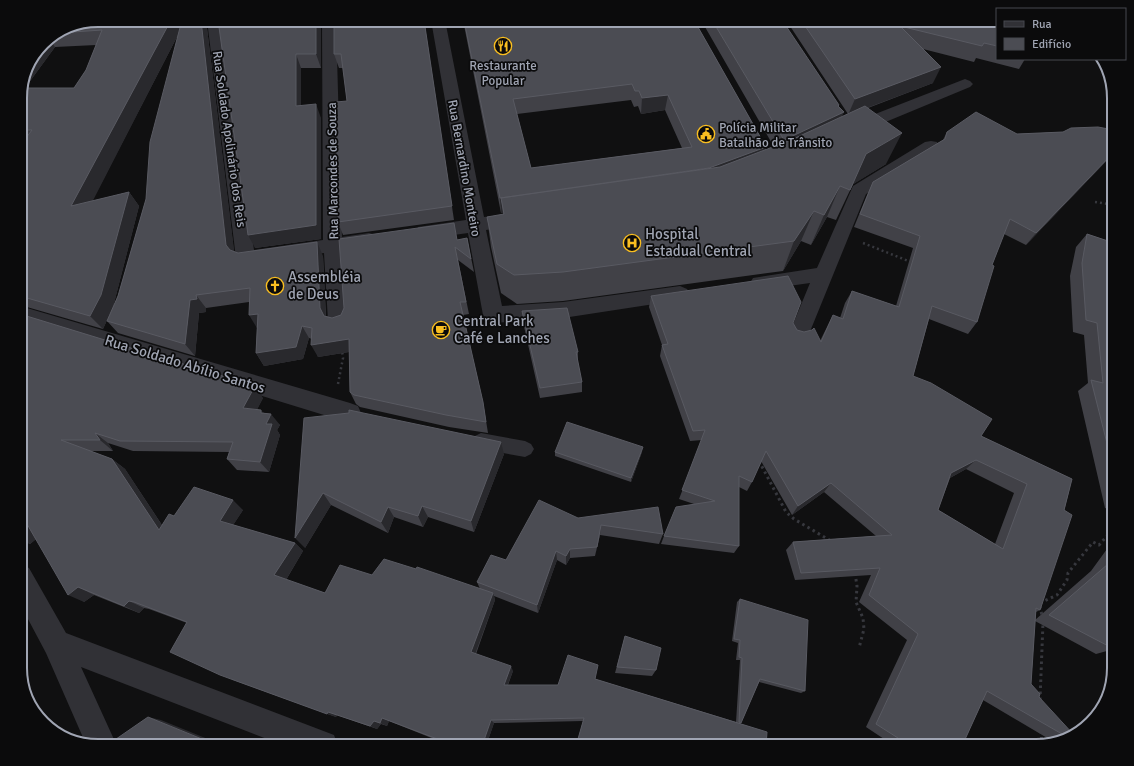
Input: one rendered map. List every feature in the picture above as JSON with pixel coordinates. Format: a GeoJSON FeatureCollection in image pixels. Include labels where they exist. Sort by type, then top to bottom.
{"type":"FeatureCollection","features":[{"type":"Feature","properties":{"kind":"street","name":"Rua Soldado Apolinário dos Reis"},"geometry":{"type":"LineString","coordinates":[[215,27],[246,258],[333,246]]}},
{"type":"Feature","properties":{"kind":"street","name":"Rua Marcondes de Souza"},"geometry":{"type":"LineString","coordinates":[[329,27],[333,246],[338,321]]}},
{"type":"Feature","properties":{"kind":"street","name":"Rua Bernardino Monteiro"},"geometry":{"type":"LineString","coordinates":[[439,27],[493,315],[563,310],[695,292]]}},
{"type":"Feature","properties":{"kind":"street"},"geometry":{"type":"LineString","coordinates":[[842,128],[965,84]]}},
{"type":"Feature","properties":{"kind":"street"},"geometry":{"type":"LineString","coordinates":[[799,334],[859,190],[931,146]]}},
{"type":"Feature","properties":{"kind":"street"},"geometry":{"type":"LineString","coordinates":[[409,235],[538,216]]}},
{"type":"Feature","properties":{"kind":"street"},"geometry":{"type":"LineString","coordinates":[[333,246],[386,238]]}},
{"type":"Feature","properties":{"kind":"street"},"geometry":{"type":"LineString","coordinates":[[741,285],[824,274]]}},
{"type":"Feature","properties":{"kind":"street","name":"Rua Soldado Abílio Santos"},"geometry":{"type":"LineString","coordinates":[[27,316],[110,334],[349,413]]}},
{"type":"Feature","properties":{"kind":"street"},"geometry":{"type":"LineString","coordinates":[[27,590],[56,643],[99,739]]}},
{"type":"Feature","properties":{"kind":"street"},"geometry":{"type":"LineString","coordinates":[[56,643],[305,739]]}},
{"type":"Feature","properties":{"kind":"lane"},"geometry":{"type":"LineString","coordinates":[[464,438],[525,449]]}},
{"type":"Feature","properties":{"kind":"path"},"geometry":{"type":"LineString","coordinates":[[1095,202],[1107,204]]}},
{"type":"Feature","properties":{"kind":"path"},"geometry":{"type":"LineString","coordinates":[[840,235],[914,263]]}},
{"type":"Feature","properties":{"kind":"path"},"geometry":{"type":"LineString","coordinates":[[338,321],[349,413]]}},
{"type":"Feature","properties":{"kind":"path"},"geometry":{"type":"LineString","coordinates":[[756,457],[786,512],[794,519],[835,544]]}},
{"type":"Feature","properties":{"kind":"path"},"geometry":{"type":"LineString","coordinates":[[1040,604],[1057,595],[1067,580],[1068,573],[1093,542],[1099,545],[1107,536]]}},
{"type":"Feature","properties":{"kind":"path"},"geometry":{"type":"LineString","coordinates":[[855,571],[857,586],[856,602],[863,618],[864,629],[859,648]]}},
{"type":"Feature","properties":{"kind":"path"},"geometry":{"type":"LineString","coordinates":[[1035,598],[1040,604],[1043,619],[1040,704]]}},
{"type":"Feature","properties":{"kind":"path"},"geometry":{"type":"LineString","coordinates":[[1041,724],[1042,738]]}},
{"type":"Feature","properties":{"kind":"building"},"geometry":{"type":"Polygon","coordinates":[[[98,27],[167,27],[71,206],[129,192],[101,295],[90,316],[27,298],[27,137],[32,130],[27,130],[27,94],[28,88],[74,88],[86,70],[102,30],[71,32],[84,28],[98,27]]]}},
{"type":"Feature","properties":{"kind":"building"},"geometry":{"type":"Polygon","coordinates":[[[180,27],[202,27],[226,245],[230,250],[238,253],[317,242],[320,308],[324,316],[332,318],[341,315],[344,308],[339,239],[454,223],[457,240],[467,238],[471,259],[455,247],[466,302],[460,302],[483,402],[486,422],[354,395],[350,392],[349,339],[311,345],[312,328],[302,326],[296,347],[256,353],[258,314],[249,315],[250,288],[196,295],[197,299],[190,300],[185,344],[107,321],[118,296],[146,199],[150,142],[180,27]]]}},
{"type":"Feature","properties":{"kind":"building"},"geometry":{"type":"Polygon","coordinates":[[[219,27],[316,27],[316,54],[296,54],[296,106],[316,104],[316,225],[248,235],[219,27]]]}},
{"type":"Feature","properties":{"kind":"building"},"geometry":{"type":"Polygon","coordinates":[[[334,27],[425,27],[452,206],[338,222],[336,102],[347,101],[341,54],[334,54],[334,27]]]}},
{"type":"Feature","properties":{"kind":"building"},"geometry":{"type":"Polygon","coordinates":[[[465,27],[698,27],[766,147],[709,168],[500,198],[465,27]],[[632,84],[513,99],[531,168],[692,147],[668,95],[642,98],[639,91],[635,91],[632,84]]]}},
{"type":"Feature","properties":{"kind":"building"},"geometry":{"type":"Polygon","coordinates":[[[716,27],[787,27],[839,105],[838,106],[844,112],[784,140],[716,27]]]}},
{"type":"Feature","properties":{"kind":"building"},"geometry":{"type":"Polygon","coordinates":[[[806,27],[901,27],[941,67],[855,99],[806,27]]]}},
{"type":"Feature","properties":{"kind":"building"},"geometry":{"type":"Polygon","coordinates":[[[904,27],[996,27],[996,46],[984,43],[982,46],[904,27]]]}},
{"type":"Feature","properties":{"kind":"building"},"geometry":{"type":"Polygon","coordinates":[[[865,106],[902,133],[866,154],[850,190],[840,186],[824,215],[814,211],[794,241],[563,272],[514,275],[497,264],[487,217],[504,214],[501,198],[720,167],[791,140],[865,106]]]}},
{"type":"Feature","properties":{"kind":"building"},"geometry":{"type":"Polygon","coordinates":[[[976,112],[1017,134],[1063,132],[1071,128],[1098,127],[1107,129],[1107,159],[1036,233],[1010,219],[992,265],[994,266],[977,322],[932,306],[913,376],[931,383],[992,419],[981,436],[1072,479],[1064,510],[1072,515],[1040,610],[1036,608],[1031,684],[1040,694],[1039,697],[1070,730],[1062,734],[987,691],[965,739],[898,739],[876,724],[918,634],[869,595],[880,568],[801,573],[793,542],[892,535],[831,483],[798,506],[766,451],[752,482],[739,476],[739,546],[664,536],[676,507],[715,501],[682,490],[705,430],[693,431],[662,345],[668,344],[651,296],[788,276],[801,302],[793,323],[797,330],[804,332],[814,328],[821,342],[833,315],[843,319],[852,291],[899,307],[920,236],[860,214],[873,182],[945,139],[947,132],[976,112]],[[976,460],[951,473],[938,510],[1003,549],[1027,484],[976,460]]]}},
{"type":"Feature","properties":{"kind":"building"},"geometry":{"type":"Polygon","coordinates":[[[1087,234],[1107,241],[1107,443],[1091,380],[1103,383],[1097,323],[1086,320],[1082,263],[1087,234]]]}},
{"type":"Feature","properties":{"kind":"building"},"geometry":{"type":"Polygon","coordinates":[[[567,308],[578,352],[576,352],[582,382],[540,388],[522,311],[567,308]]]}},
{"type":"Feature","properties":{"kind":"building"},"geometry":{"type":"Polygon","coordinates":[[[27,316],[255,386],[243,408],[261,410],[261,413],[271,414],[266,424],[272,424],[260,462],[227,459],[233,442],[120,441],[95,433],[100,440],[61,440],[112,459],[159,530],[169,514],[174,516],[194,487],[233,500],[220,521],[295,543],[274,575],[325,593],[340,565],[372,575],[384,559],[416,569],[417,567],[493,593],[471,652],[511,666],[504,685],[558,685],[568,655],[598,665],[595,679],[767,732],[766,739],[578,739],[584,718],[491,720],[484,739],[437,739],[382,718],[380,723],[374,721],[370,726],[328,712],[327,714],[220,675],[170,652],[187,622],[134,602],[129,601],[124,606],[78,587],[68,595],[27,524],[27,316]]]}},
{"type":"Feature","properties":{"kind":"building"},"geometry":{"type":"Polygon","coordinates":[[[349,410],[501,442],[471,521],[422,506],[418,516],[388,507],[381,522],[323,493],[295,538],[304,418],[349,413],[349,410]]]}},
{"type":"Feature","properties":{"kind":"building"},"geometry":{"type":"Polygon","coordinates":[[[567,422],[643,447],[631,478],[555,452],[567,422]]]}},
{"type":"Feature","properties":{"kind":"building"},"geometry":{"type":"Polygon","coordinates":[[[539,500],[578,518],[658,507],[663,534],[601,525],[597,547],[570,549],[566,556],[556,551],[537,605],[477,582],[491,555],[506,560],[539,500]]]}},
{"type":"Feature","properties":{"kind":"building"},"geometry":{"type":"Polygon","coordinates":[[[1107,565],[1107,645],[1049,615],[1107,565]]]}},
{"type":"Feature","properties":{"kind":"building"},"geometry":{"type":"Polygon","coordinates":[[[740,599],[808,620],[805,691],[760,679],[741,723],[739,722],[742,658],[739,657],[740,640],[734,639],[740,599]]]}},
{"type":"Feature","properties":{"kind":"building"},"geometry":{"type":"Polygon","coordinates":[[[625,636],[661,648],[656,670],[617,667],[625,636]]]}},
{"type":"Feature","properties":{"kind":"building"},"geometry":{"type":"Polygon","coordinates":[[[148,717],[202,739],[116,739],[148,717]]]}},
{"type":"Feature","properties":{"kind":"place","name":"Restaurante Popular"},"geometry":{"type":"Point","coordinates":[503,46]}},
{"type":"Feature","properties":{"kind":"place","name":"Polícia Militar Batalhão de Trânsito"},"geometry":{"type":"Point","coordinates":[706,134]}},
{"type":"Feature","properties":{"kind":"place","name":"Hospital Estadual Central"},"geometry":{"type":"Point","coordinates":[632,243]}},
{"type":"Feature","properties":{"kind":"place","name":"Assembléia de Deus"},"geometry":{"type":"Point","coordinates":[275,286]}},
{"type":"Feature","properties":{"kind":"place","name":"Central Park Café e Lanches"},"geometry":{"type":"Point","coordinates":[441,330]}}]}
